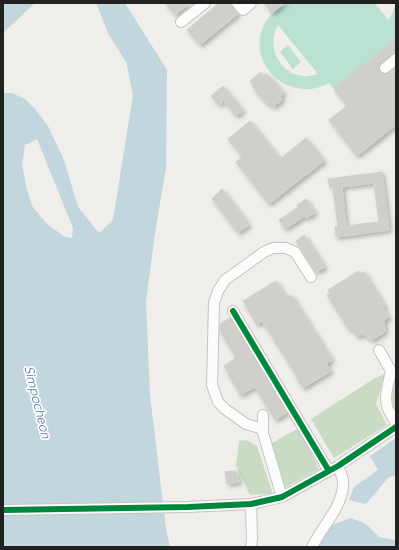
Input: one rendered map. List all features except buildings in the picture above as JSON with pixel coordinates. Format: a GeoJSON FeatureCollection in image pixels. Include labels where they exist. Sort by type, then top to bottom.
{"type":"FeatureCollection","features":[{"type":"Feature","properties":{"kind":"street"},"geometry":{"type":"LineString","coordinates":[[181,22],[205,3]]}},
{"type":"Feature","properties":{"kind":"street"},"geometry":{"type":"LineString","coordinates":[[237,3],[243,10],[251,3]]}},
{"type":"Feature","properties":{"kind":"street"},"geometry":{"type":"LineString","coordinates":[[385,68],[396,59]]}},
{"type":"Feature","properties":{"kind":"street"},"geometry":{"type":"LineString","coordinates":[[263,429],[246,424],[225,409],[214,395],[212,385],[213,316],[216,297],[225,280],[264,252],[273,248],[286,248],[295,252],[311,277]]}},
{"type":"Feature","properties":{"kind":"street"},"geometry":{"type":"LineString","coordinates":[[233,311],[333,468],[343,479],[342,494],[334,512],[312,547]]}},
{"type":"Feature","properties":{"kind":"street"},"geometry":{"type":"LineString","coordinates":[[379,350],[391,371],[387,388],[387,407],[396,422]]}},
{"type":"Feature","properties":{"kind":"street"},"geometry":{"type":"LineString","coordinates":[[263,415],[263,429],[282,497]]}},
{"type":"Feature","properties":{"kind":"street"},"geometry":{"type":"LineString","coordinates":[[3,510],[188,507],[251,504],[282,497],[333,468],[396,427]]}},
{"type":"Feature","properties":{"kind":"street"},"geometry":{"type":"LineString","coordinates":[[251,504],[251,547]]}},
{"type":"Feature","properties":{"kind":"green space"},"geometry":{"type":"Polygon","coordinates":[[[285,3],[375,3],[388,20],[396,3],[396,39],[334,89],[329,83],[313,89],[298,88],[285,84],[273,75],[264,64],[260,50],[261,35],[267,20],[285,3]],[[278,25],[274,35],[274,45],[276,55],[281,63],[296,75],[306,76],[317,73],[278,25]]]}},
{"type":"Feature","properties":{"kind":"green space"},"geometry":{"type":"Polygon","coordinates":[[[288,45],[301,62],[293,69],[280,52],[288,45]]]}},
{"type":"Feature","properties":{"kind":"green space"},"geometry":{"type":"Polygon","coordinates":[[[396,371],[396,414],[394,412],[390,390],[396,371]]]}},
{"type":"Feature","properties":{"kind":"green space"},"geometry":{"type":"Polygon","coordinates":[[[385,374],[376,404],[387,425],[334,458],[311,419],[375,378],[385,374]]]}},
{"type":"Feature","properties":{"kind":"green space"},"geometry":{"type":"Polygon","coordinates":[[[299,428],[319,469],[284,488],[270,444],[299,428]]]}},
{"type":"Feature","properties":{"kind":"green space"},"geometry":{"type":"Polygon","coordinates":[[[246,440],[257,446],[273,494],[250,495],[236,466],[239,441],[246,440]]]}},
{"type":"Feature","properties":{"kind":"water"},"geometry":{"type":"Polygon","coordinates":[[[3,3],[35,3],[3,33],[3,3]]]}},
{"type":"Feature","properties":{"kind":"water","name":"Simpocheon"},"geometry":{"type":"Polygon","coordinates":[[[96,3],[125,3],[167,70],[166,168],[155,233],[146,302],[150,395],[166,529],[170,547],[3,547],[3,93],[12,93],[25,99],[48,126],[64,160],[78,207],[99,233],[113,220],[133,95],[126,62],[109,35],[96,3]],[[37,139],[25,145],[22,164],[26,186],[32,206],[47,224],[65,237],[72,238],[73,228],[37,139]]]}},
{"type":"Feature","properties":{"kind":"water"},"geometry":{"type":"Polygon","coordinates":[[[396,438],[396,476],[389,477],[366,504],[349,500],[354,487],[378,470],[370,456],[396,438]]]}},
{"type":"Feature","properties":{"kind":"water"},"geometry":{"type":"Polygon","coordinates":[[[351,518],[366,524],[379,537],[396,540],[396,547],[318,547],[332,525],[351,518]]]}},
{"type":"Feature","properties":{"kind":"cycle path"},"geometry":{"type":"LineString","coordinates":[[233,311],[329,471]]}},
{"type":"Feature","properties":{"kind":"cycle path"},"geometry":{"type":"LineString","coordinates":[[3,510],[188,507],[251,504],[282,497],[338,466],[396,427]]}}]}
